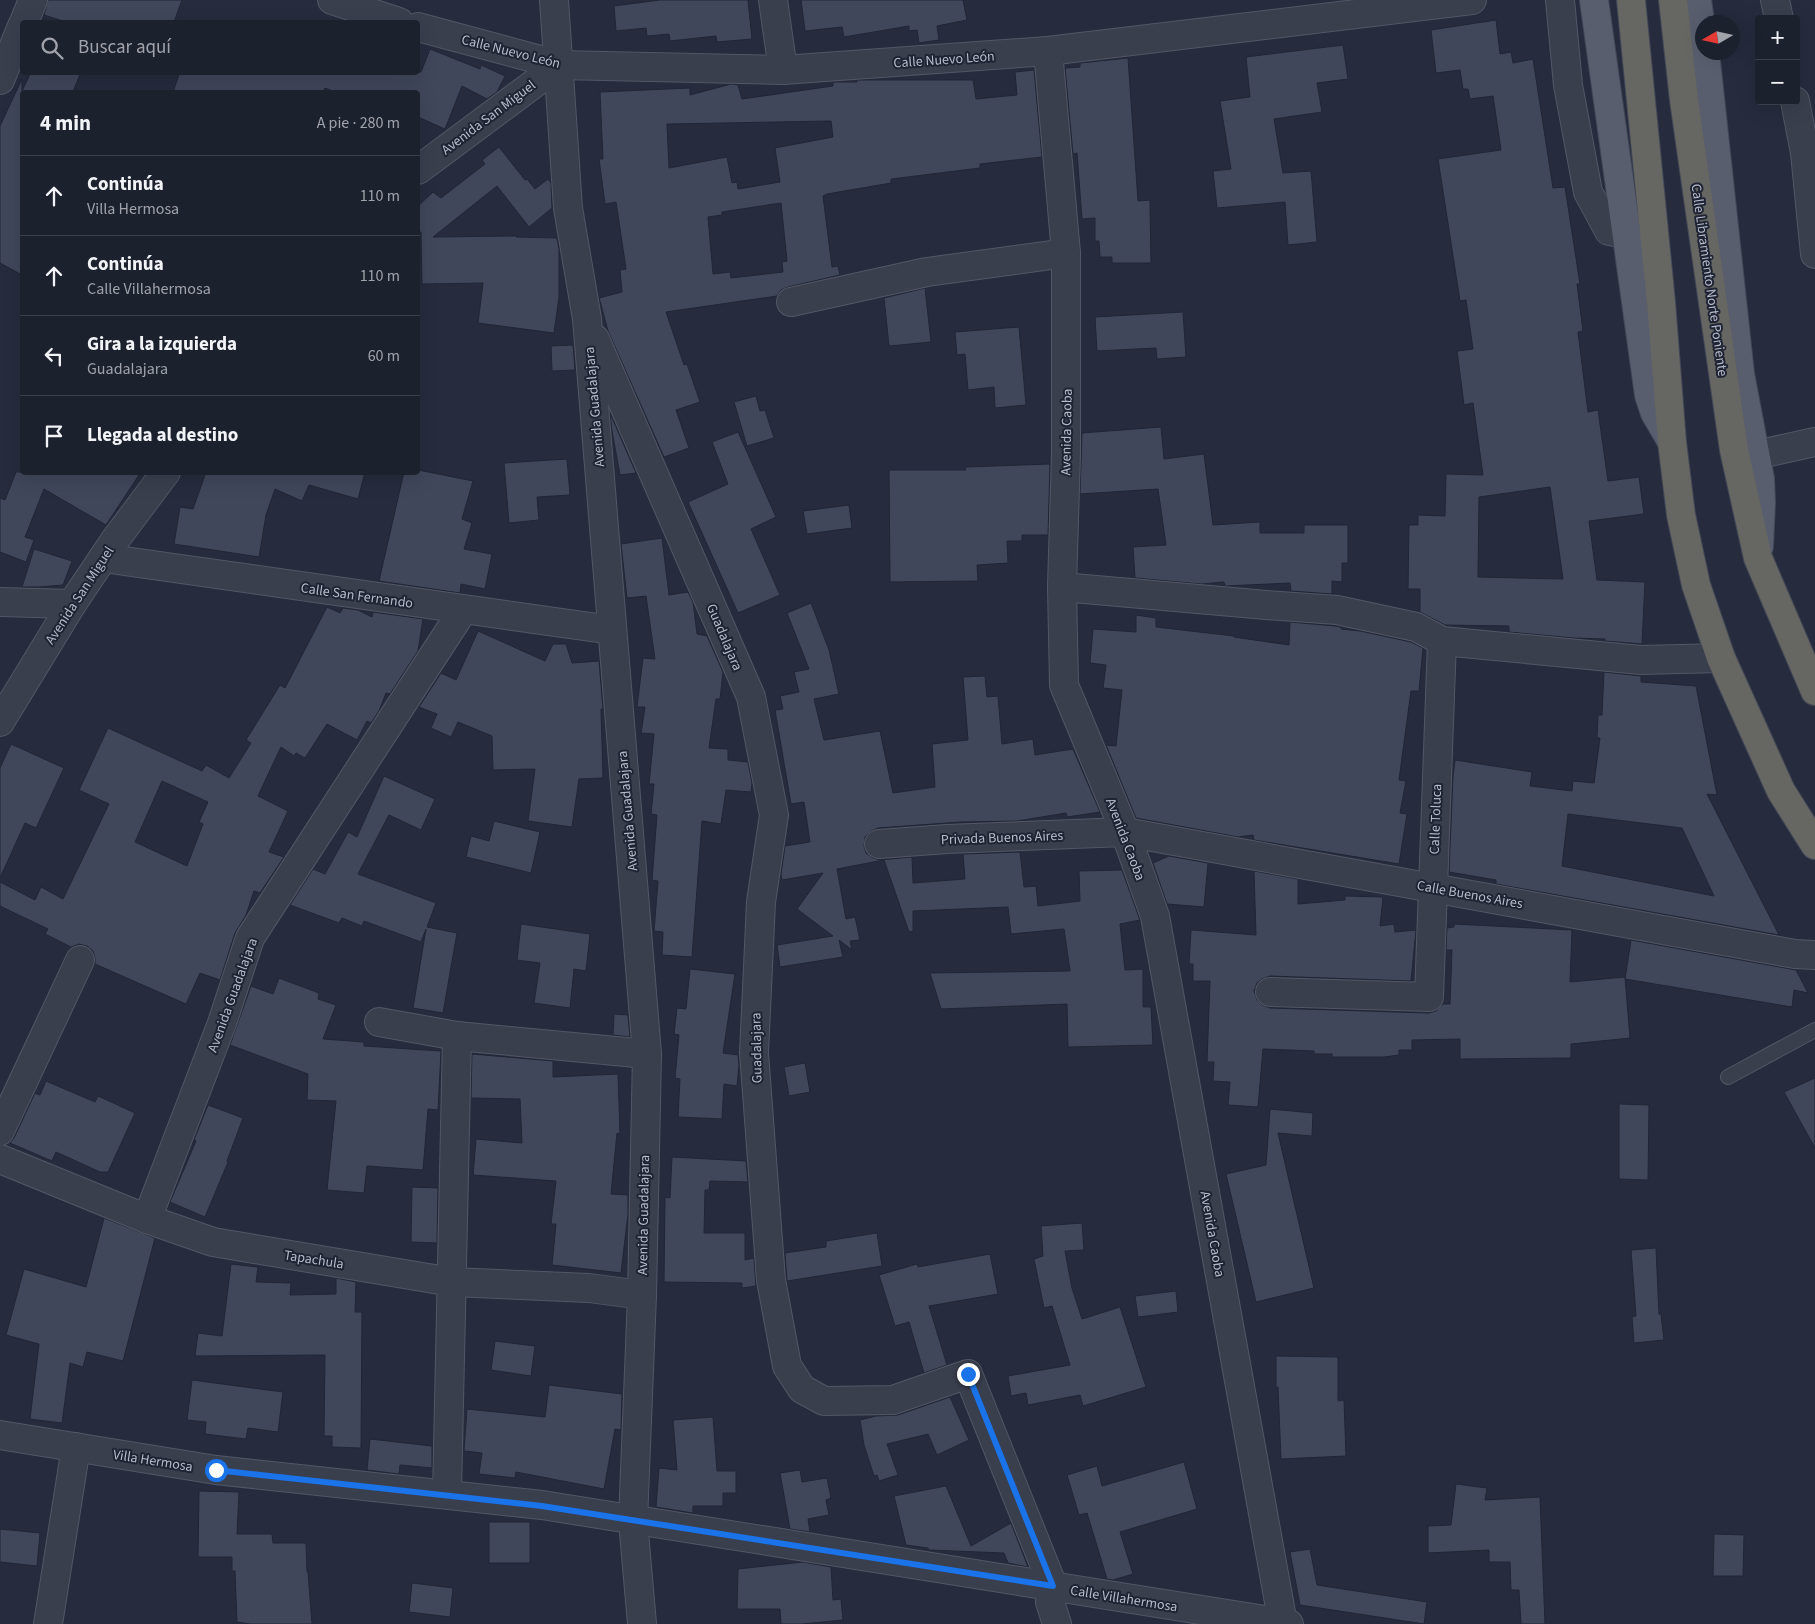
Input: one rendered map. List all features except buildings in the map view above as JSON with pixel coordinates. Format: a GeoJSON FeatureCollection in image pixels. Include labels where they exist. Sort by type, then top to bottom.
{"type":"FeatureCollection","features":[{"type":"Feature","properties":{"kind":"highway"},"geometry":{"type":"LineString","coordinates":[[1631,0],[1680,515],[1694,576],[1722,658],[1781,791],[1815,845]]}},
{"type":"Feature","properties":{"kind":"highway","name":"Calle Libramiento Norte Poniente"},"geometry":{"type":"LineString","coordinates":[[1673,0],[1684,100],[1734,450],[1758,558],[1812,675]]}},
{"type":"Feature","properties":{"kind":"main road"},"geometry":{"type":"LineString","coordinates":[[1594,0],[1649,395],[1655,413],[1672,442]]}},
{"type":"Feature","properties":{"kind":"main road"},"geometry":{"type":"LineString","coordinates":[[1697,0],[1699,15]]}},
{"type":"Feature","properties":{"kind":"main road","name":"Calle Libramiento Norte Poniente"},"geometry":{"type":"LineString","coordinates":[[1706,60],[1740,374],[1756,455],[1761,502],[1758,558]]}},
{"type":"Feature","properties":{"kind":"street"},"geometry":{"type":"LineString","coordinates":[[25,20],[33,0]]}},
{"type":"Feature","properties":{"kind":"street"},"geometry":{"type":"LineString","coordinates":[[332,0],[393,20]]}},
{"type":"Feature","properties":{"kind":"street","name":"Avenida Guadalajara"},"geometry":{"type":"LineString","coordinates":[[554,0],[568,208],[587,319],[647,1054],[642,1295],[633,1521],[642,1624]]}},
{"type":"Feature","properties":{"kind":"street"},"geometry":{"type":"LineString","coordinates":[[773,0],[783,70]]}},
{"type":"Feature","properties":{"kind":"street","name":"Calle Nuevo León"},"geometry":{"type":"LineString","coordinates":[[420,28],[559,65],[783,70],[1048,51],[1358,6],[1472,0]]}},
{"type":"Feature","properties":{"kind":"street"},"geometry":{"type":"LineString","coordinates":[[1560,0],[1568,85],[1588,192],[1609,231],[1628,234]]}},
{"type":"Feature","properties":{"kind":"street"},"geometry":{"type":"LineString","coordinates":[[1776,0],[1778,15]]}},
{"type":"Feature","properties":{"kind":"street"},"geometry":{"type":"LineString","coordinates":[[0,80],[20,31]]}},
{"type":"Feature","properties":{"kind":"street","name":"Avenida Caoba"},"geometry":{"type":"LineString","coordinates":[[1048,51],[1066,253],[1066,453],[1062,587],[1064,685],[1125,832],[1155,916],[1285,1624]]}},
{"type":"Feature","properties":{"kind":"street","name":"Avenida San Miguel"},"geometry":{"type":"LineString","coordinates":[[420,169],[559,65]]}},
{"type":"Feature","properties":{"kind":"street"},"geometry":{"type":"LineString","coordinates":[[1796,105],[1810,154],[1815,254]]}},
{"type":"Feature","properties":{"kind":"street"},"geometry":{"type":"LineString","coordinates":[[791,302],[927,272],[1066,253]]}},
{"type":"Feature","properties":{"kind":"street","name":"Guadalajara"},"geometry":{"type":"LineString","coordinates":[[587,319],[751,698],[774,814],[761,902],[754,1053],[771,1280],[787,1366],[802,1389],[824,1402],[893,1400],[968,1374],[1053,1604]]}},
{"type":"Feature","properties":{"kind":"street"},"geometry":{"type":"LineString","coordinates":[[1756,455],[1815,442]]}},
{"type":"Feature","properties":{"kind":"street","name":"Avenida San Miguel"},"geometry":{"type":"LineString","coordinates":[[0,722],[72,604],[114,540],[164,475]]}},
{"type":"Feature","properties":{"kind":"street","name":"Calle San Fernando"},"geometry":{"type":"LineString","coordinates":[[103,558],[612,630]]}},
{"type":"Feature","properties":{"kind":"street"},"geometry":{"type":"LineString","coordinates":[[1062,587],[1337,610],[1416,627],[1442,641],[1640,660],[1722,658]]}},
{"type":"Feature","properties":{"kind":"street"},"geometry":{"type":"LineString","coordinates":[[0,602],[72,604]]}},
{"type":"Feature","properties":{"kind":"street","name":"Avenida Guadalajara"},"geometry":{"type":"LineString","coordinates":[[148,1219],[222,1023],[250,938],[462,610]]}},
{"type":"Feature","properties":{"kind":"street","name":"Calle Toluca"},"geometry":{"type":"LineString","coordinates":[[1270,992],[1429,997],[1442,641]]}},
{"type":"Feature","properties":{"kind":"street","name":"Privada Buenos Aires"},"geometry":{"type":"LineString","coordinates":[[879,844],[947,839],[1125,832]]}},
{"type":"Feature","properties":{"kind":"street","name":"Calle Buenos Aires"},"geometry":{"type":"LineString","coordinates":[[1125,832],[1795,954],[1815,955]]}},
{"type":"Feature","properties":{"kind":"street"},"geometry":{"type":"LineString","coordinates":[[0,1131],[80,960]]}},
{"type":"Feature","properties":{"kind":"street"},"geometry":{"type":"LineString","coordinates":[[380,1022],[457,1036],[647,1054]]}},
{"type":"Feature","properties":{"kind":"street"},"geometry":{"type":"LineString","coordinates":[[447,1494],[457,1036]]}},
{"type":"Feature","properties":{"kind":"street","name":"Tapachula"},"geometry":{"type":"LineString","coordinates":[[0,1159],[148,1219],[213,1242],[452,1282],[589,1288],[642,1295]]}},
{"type":"Feature","properties":{"kind":"street","name":"Villa Hermosa"},"geometry":{"type":"LineString","coordinates":[[0,1435],[216,1470],[447,1494],[542,1506],[633,1521]]}},
{"type":"Feature","properties":{"kind":"street"},"geometry":{"type":"LineString","coordinates":[[48,1624],[76,1447]]}},
{"type":"Feature","properties":{"kind":"street","name":"Calle Villahermosa"},"geometry":{"type":"LineString","coordinates":[[633,1521],[1053,1604],[1285,1624]]}},
{"type":"Feature","properties":{"kind":"lane"},"geometry":{"type":"LineString","coordinates":[[1728,1077],[1815,1030]]}},
{"type":"Feature","properties":{"kind":"route"},"geometry":{"type":"LineString","coordinates":[[216,1470],[447,1494],[542,1506],[1053,1586],[968,1374]]}}]}
